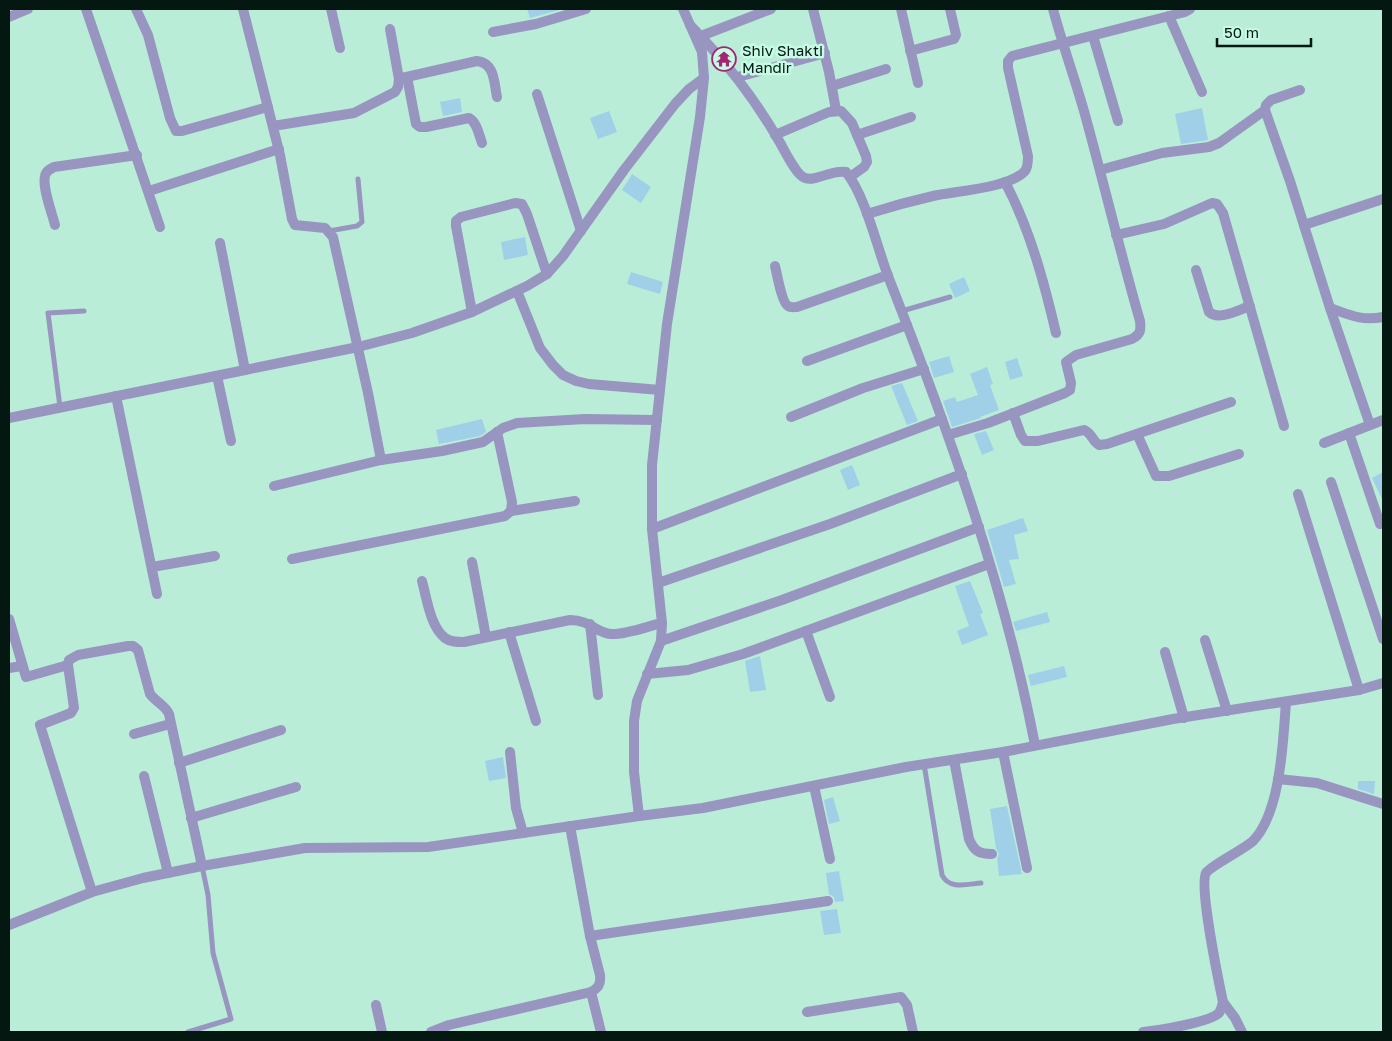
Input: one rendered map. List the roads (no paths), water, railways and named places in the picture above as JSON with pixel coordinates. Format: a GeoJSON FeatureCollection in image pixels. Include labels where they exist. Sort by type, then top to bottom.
{"type":"FeatureCollection","features":[{"type":"Feature","properties":{"kind":"street"},"geometry":{"type":"LineString","coordinates":[[9,17],[28,9]]}},
{"type":"Feature","properties":{"kind":"street"},"geometry":{"type":"LineString","coordinates":[[86,9],[137,155],[160,228]]}},
{"type":"Feature","properties":{"kind":"street"},"geometry":{"type":"LineString","coordinates":[[136,9],[148,35],[170,118],[176,130],[182,131],[268,107]]}},
{"type":"Feature","properties":{"kind":"street"},"geometry":{"type":"LineString","coordinates":[[243,9],[279,149],[292,219],[295,225],[325,228],[330,231],[333,237],[381,460]]}},
{"type":"Feature","properties":{"kind":"street"},"geometry":{"type":"LineString","coordinates":[[331,9],[340,48]]}},
{"type":"Feature","properties":{"kind":"street"},"geometry":{"type":"LineString","coordinates":[[493,32],[536,24],[586,9]]}},
{"type":"Feature","properties":{"kind":"street"},"geometry":{"type":"LineString","coordinates":[[639,816],[634,772],[634,721],[637,700],[661,641],[662,623],[652,529],[652,465],[667,324],[700,117],[704,78],[702,52],[683,9]]}},
{"type":"Feature","properties":{"kind":"street"},"geometry":{"type":"LineString","coordinates":[[701,36],[771,9]]}},
{"type":"Feature","properties":{"kind":"street"},"geometry":{"type":"LineString","coordinates":[[813,9],[825,53],[836,110]]}},
{"type":"Feature","properties":{"kind":"street"},"geometry":{"type":"LineString","coordinates":[[901,9],[918,83]]}},
{"type":"Feature","properties":{"kind":"street"},"geometry":{"type":"LineString","coordinates":[[910,51],[954,39],[956,29],[950,9]]}},
{"type":"Feature","properties":{"kind":"street"},"geometry":{"type":"LineString","coordinates":[[948,435],[1065,394],[1070,390],[1066,362],[1072,358],[1132,339],[1138,336],[1141,330],[1084,111],[1053,9]]}},
{"type":"Feature","properties":{"kind":"street"},"geometry":{"type":"LineString","coordinates":[[866,214],[931,197],[1005,182],[1025,171],[1028,164],[1028,156],[1008,68],[1008,61],[1012,56],[1185,12],[1190,9]]}},
{"type":"Feature","properties":{"kind":"street"},"geometry":{"type":"LineString","coordinates":[[1169,16],[1202,92]]}},
{"type":"Feature","properties":{"kind":"street"},"geometry":{"type":"LineString","coordinates":[[690,25],[738,78],[803,178],[809,179],[839,170],[846,172],[850,177],[866,214],[962,474],[1020,672],[1035,745]]}},
{"type":"Feature","properties":{"kind":"street"},"geometry":{"type":"LineString","coordinates":[[390,29],[416,124],[420,127],[426,127],[469,118],[475,124],[482,144]]}},
{"type":"Feature","properties":{"kind":"street"},"geometry":{"type":"LineString","coordinates":[[1093,36],[1118,121]]}},
{"type":"Feature","properties":{"kind":"street"},"geometry":{"type":"LineString","coordinates":[[738,78],[825,53]]}},
{"type":"Feature","properties":{"kind":"street"},"geometry":{"type":"LineString","coordinates":[[273,126],[354,112],[395,92],[403,78],[478,61],[489,64],[492,70],[497,97]]}},
{"type":"Feature","properties":{"kind":"street"},"geometry":{"type":"LineString","coordinates":[[832,86],[886,69]]}},
{"type":"Feature","properties":{"kind":"street"},"geometry":{"type":"LineString","coordinates":[[9,418],[358,347],[412,333],[472,312],[516,291],[547,274],[563,256],[624,170],[675,104],[689,89],[704,78]]}},
{"type":"Feature","properties":{"kind":"street"},"geometry":{"type":"LineString","coordinates":[[1300,90],[1270,100],[1266,104],[1265,110],[1370,425]]}},
{"type":"Feature","properties":{"kind":"street"},"geometry":{"type":"LineString","coordinates":[[537,94],[581,231]]}},
{"type":"Feature","properties":{"kind":"street"},"geometry":{"type":"LineString","coordinates":[[775,134],[836,110],[841,111],[848,117],[858,135],[867,162],[860,172],[850,177]]}},
{"type":"Feature","properties":{"kind":"street"},"geometry":{"type":"LineString","coordinates":[[1100,170],[1162,153],[1209,147],[1219,143],[1265,110]]}},
{"type":"Feature","properties":{"kind":"street"},"geometry":{"type":"LineString","coordinates":[[858,135],[911,116]]}},
{"type":"Feature","properties":{"kind":"street"},"geometry":{"type":"LineString","coordinates":[[149,191],[279,149]]}},
{"type":"Feature","properties":{"kind":"street"},"geometry":{"type":"LineString","coordinates":[[55,225],[45,182],[45,174],[48,170],[54,167],[137,155]]}},
{"type":"Feature","properties":{"kind":"street"},"geometry":{"type":"LineString","coordinates":[[1005,182],[1019,210],[1027,232],[1045,288],[1056,334]]}},
{"type":"Feature","properties":{"kind":"street"},"geometry":{"type":"LineString","coordinates":[[1304,225],[1383,199]]}},
{"type":"Feature","properties":{"kind":"street"},"geometry":{"type":"LineString","coordinates":[[472,312],[456,226],[456,221],[461,217],[515,203],[522,204],[547,274]]}},
{"type":"Feature","properties":{"kind":"street"},"geometry":{"type":"LineString","coordinates":[[1116,235],[1164,224],[1212,204],[1217,204],[1223,213],[1284,426]]}},
{"type":"Feature","properties":{"kind":"street"},"geometry":{"type":"LineString","coordinates":[[220,243],[245,370]]}},
{"type":"Feature","properties":{"kind":"street"},"geometry":{"type":"LineString","coordinates":[[775,266],[786,306],[790,308],[888,275]]}},
{"type":"Feature","properties":{"kind":"street"},"geometry":{"type":"LineString","coordinates":[[1196,270],[1209,312],[1213,316],[1219,316],[1250,306]]}},
{"type":"Feature","properties":{"kind":"street"},"geometry":{"type":"LineString","coordinates":[[516,291],[540,348],[553,365],[563,374],[576,381],[588,384],[660,390]]}},
{"type":"Feature","properties":{"kind":"street"},"geometry":{"type":"LineString","coordinates":[[1330,308],[1358,318],[1383,317]]}},
{"type":"Feature","properties":{"kind":"street"},"geometry":{"type":"LineString","coordinates":[[807,362],[907,324]]}},
{"type":"Feature","properties":{"kind":"street"},"geometry":{"type":"LineString","coordinates":[[791,417],[863,388],[924,369]]}},
{"type":"Feature","properties":{"kind":"street"},"geometry":{"type":"LineString","coordinates":[[217,376],[231,440]]}},
{"type":"Feature","properties":{"kind":"street"},"geometry":{"type":"LineString","coordinates":[[116,396],[157,594]]}},
{"type":"Feature","properties":{"kind":"street"},"geometry":{"type":"LineString","coordinates":[[1013,413],[1025,441],[1031,442],[1084,430],[1089,432],[1099,445],[1231,402]]}},
{"type":"Feature","properties":{"kind":"street"},"geometry":{"type":"LineString","coordinates":[[274,486],[381,460],[442,451],[483,442],[503,428],[517,423],[585,419],[657,420]]}},
{"type":"Feature","properties":{"kind":"street"},"geometry":{"type":"LineString","coordinates":[[652,529],[942,419]]}},
{"type":"Feature","properties":{"kind":"street"},"geometry":{"type":"LineString","coordinates":[[1324,443],[1383,420]]}},
{"type":"Feature","properties":{"kind":"street"},"geometry":{"type":"LineString","coordinates":[[497,432],[509,483],[512,502],[511,511]]}},
{"type":"Feature","properties":{"kind":"street"},"geometry":{"type":"LineString","coordinates":[[1348,433],[1380,524]]}},
{"type":"Feature","properties":{"kind":"street"},"geometry":{"type":"LineString","coordinates":[[1136,434],[1156,476],[1169,476],[1239,454]]}},
{"type":"Feature","properties":{"kind":"street"},"geometry":{"type":"LineString","coordinates":[[658,583],[830,524],[962,474]]}},
{"type":"Feature","properties":{"kind":"street"},"geometry":{"type":"LineString","coordinates":[[1331,482],[1383,639]]}},
{"type":"Feature","properties":{"kind":"street"},"geometry":{"type":"LineString","coordinates":[[1298,494],[1359,690]]}},
{"type":"Feature","properties":{"kind":"street"},"geometry":{"type":"LineString","coordinates":[[292,559],[497,518],[505,516],[511,511],[575,501]]}},
{"type":"Feature","properties":{"kind":"street"},"geometry":{"type":"LineString","coordinates":[[661,641],[790,598],[979,527]]}},
{"type":"Feature","properties":{"kind":"street"},"geometry":{"type":"LineString","coordinates":[[152,567],[215,556]]}},
{"type":"Feature","properties":{"kind":"street"},"geometry":{"type":"LineString","coordinates":[[472,562],[486,637]]}},
{"type":"Feature","properties":{"kind":"street"},"geometry":{"type":"LineString","coordinates":[[647,674],[688,670],[743,654],[989,564]]}},
{"type":"Feature","properties":{"kind":"street"},"geometry":{"type":"LineString","coordinates":[[422,581],[437,629],[445,639],[453,642],[464,642],[570,620],[580,620],[602,632],[611,634],[662,623]]}},
{"type":"Feature","properties":{"kind":"street"},"geometry":{"type":"LineString","coordinates":[[9,619],[26,677],[68,665]]}},
{"type":"Feature","properties":{"kind":"street"},"geometry":{"type":"LineString","coordinates":[[590,624],[598,695]]}},
{"type":"Feature","properties":{"kind":"street"},"geometry":{"type":"LineString","coordinates":[[806,631],[830,697]]}},
{"type":"Feature","properties":{"kind":"street"},"geometry":{"type":"LineString","coordinates":[[509,632],[536,721]]}},
{"type":"Feature","properties":{"kind":"street"},"geometry":{"type":"LineString","coordinates":[[1205,640],[1227,711]]}},
{"type":"Feature","properties":{"kind":"street"},"geometry":{"type":"LineString","coordinates":[[92,892],[40,725],[71,713],[74,708],[68,665],[69,660],[78,655],[128,646],[133,646],[138,650],[150,694],[167,709],[202,866]]}},
{"type":"Feature","properties":{"kind":"street"},"geometry":{"type":"LineString","coordinates":[[1165,652],[1184,718]]}},
{"type":"Feature","properties":{"kind":"street"},"geometry":{"type":"LineString","coordinates":[[9,668],[22,666]]}},
{"type":"Feature","properties":{"kind":"street"},"geometry":{"type":"LineString","coordinates":[[9,925],[92,892],[202,866],[305,848],[428,847],[702,808],[924,764],[1003,752],[1184,718],[1359,690],[1383,683]]}},
{"type":"Feature","properties":{"kind":"street"},"geometry":{"type":"LineString","coordinates":[[1242,1032],[1235,1018],[1223,1002],[1204,884],[1206,874],[1210,869],[1244,848],[1259,833],[1267,818],[1282,762],[1286,702]]}},
{"type":"Feature","properties":{"kind":"street"},"geometry":{"type":"LineString","coordinates":[[134,734],[170,724]]}},
{"type":"Feature","properties":{"kind":"street"},"geometry":{"type":"LineString","coordinates":[[179,763],[282,730]]}},
{"type":"Feature","properties":{"kind":"street"},"geometry":{"type":"LineString","coordinates":[[510,752],[516,808],[523,833]]}},
{"type":"Feature","properties":{"kind":"street"},"geometry":{"type":"LineString","coordinates":[[1003,752],[1027,868]]}},
{"type":"Feature","properties":{"kind":"street"},"geometry":{"type":"LineString","coordinates":[[954,760],[972,847],[977,852],[992,854]]}},
{"type":"Feature","properties":{"kind":"street"},"geometry":{"type":"LineString","coordinates":[[144,776],[168,873]]}},
{"type":"Feature","properties":{"kind":"street"},"geometry":{"type":"LineString","coordinates":[[1278,779],[1317,783],[1383,804]]}},
{"type":"Feature","properties":{"kind":"street"},"geometry":{"type":"LineString","coordinates":[[814,786],[830,859]]}},
{"type":"Feature","properties":{"kind":"street"},"geometry":{"type":"LineString","coordinates":[[191,818],[296,788]]}},
{"type":"Feature","properties":{"kind":"street"},"geometry":{"type":"LineString","coordinates":[[431,1032],[449,1025],[591,992],[598,988],[601,982],[590,936],[570,826]]}},
{"type":"Feature","properties":{"kind":"street"},"geometry":{"type":"LineString","coordinates":[[590,936],[828,901]]}},
{"type":"Feature","properties":{"kind":"street"},"geometry":{"type":"LineString","coordinates":[[591,992],[601,1032]]}},
{"type":"Feature","properties":{"kind":"street"},"geometry":{"type":"LineString","coordinates":[[807,1012],[901,997],[907,1005],[914,1032]]}},
{"type":"Feature","properties":{"kind":"street"},"geometry":{"type":"LineString","coordinates":[[1143,1032],[1164,1030],[1207,1019],[1219,1012],[1223,1002]]}},
{"type":"Feature","properties":{"kind":"street"},"geometry":{"type":"LineString","coordinates":[[376,1005],[382,1032]]}},
{"type":"Feature","properties":{"kind":"lane"},"geometry":{"type":"LineString","coordinates":[[330,231],[351,227],[362,222],[363,216],[358,179]]}},
{"type":"Feature","properties":{"kind":"lane"},"geometry":{"type":"LineString","coordinates":[[902,311],[950,297]]}},
{"type":"Feature","properties":{"kind":"lane"},"geometry":{"type":"LineString","coordinates":[[60,407],[48,313],[84,311]]}},
{"type":"Feature","properties":{"kind":"lane"},"geometry":{"type":"LineString","coordinates":[[924,764],[942,875],[945,882],[958,885],[981,884]]}},
{"type":"Feature","properties":{"kind":"lane"},"geometry":{"type":"LineString","coordinates":[[188,1032],[197,1031],[231,1019],[213,953],[208,895],[202,866]]}},
{"type":"Feature","properties":{"kind":"place","name":"Shiv Shakti Mandir"},"geometry":{"type":"Point","coordinates":[724,59]}}]}
